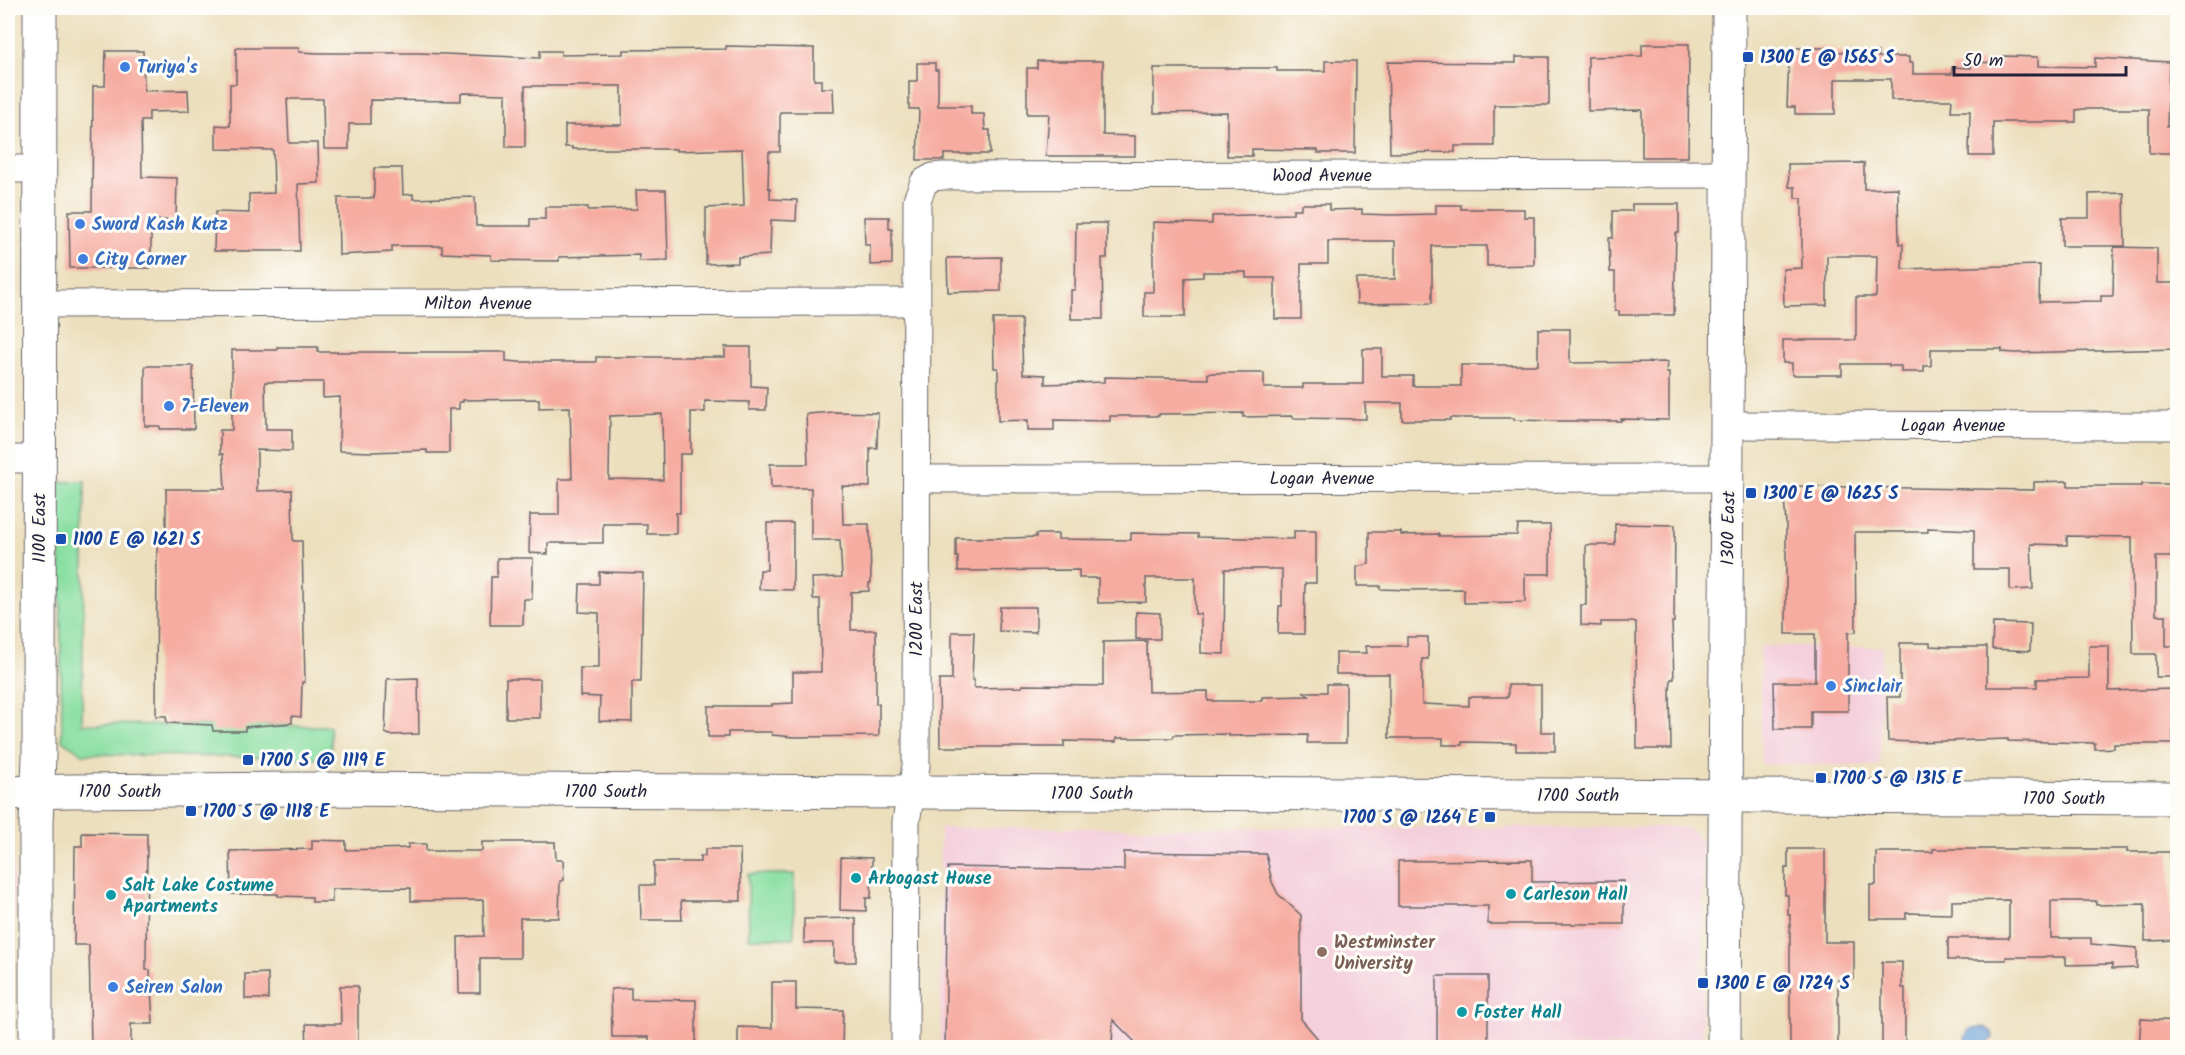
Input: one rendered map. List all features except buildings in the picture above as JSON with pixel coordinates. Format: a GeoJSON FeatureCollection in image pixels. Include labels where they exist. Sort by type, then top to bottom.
{"type":"FeatureCollection","features":[{"type":"Feature","properties":{"kind":"street","name":"1100 East"},"geometry":{"type":"LineString","coordinates":[[36,1047],[22,792],[39,459],[40,8]]}},
{"type":"Feature","properties":{"kind":"street","name":"1300 East"},"geometry":{"type":"LineString","coordinates":[[1724,1047],[1730,8]]}},
{"type":"Feature","properties":{"kind":"street"},"geometry":{"type":"LineString","coordinates":[[8,169],[40,169]]}},
{"type":"Feature","properties":{"kind":"street","name":"Wood Avenue"},"geometry":{"type":"LineString","coordinates":[[920,189],[924,182],[933,177],[943,176],[1729,174]]}},
{"type":"Feature","properties":{"kind":"street","name":"1200 East"},"geometry":{"type":"LineString","coordinates":[[905,1047],[906,822],[916,766],[916,302],[917,200],[920,189]]}},
{"type":"Feature","properties":{"kind":"street","name":"Milton Avenue"},"geometry":{"type":"LineString","coordinates":[[39,304],[916,302]]}},
{"type":"Feature","properties":{"kind":"street","name":"Logan Avenue"},"geometry":{"type":"LineString","coordinates":[[1728,424],[2178,426]]}},
{"type":"Feature","properties":{"kind":"street"},"geometry":{"type":"LineString","coordinates":[[8,459],[39,459]]}},
{"type":"Feature","properties":{"kind":"street","name":"Logan Avenue"},"geometry":{"type":"LineString","coordinates":[[916,479],[1728,478]]}},
{"type":"Feature","properties":{"kind":"street","name":"1700 South"},"geometry":{"type":"LineString","coordinates":[[22,792],[307,789],[2178,798]]}},
{"type":"Feature","properties":{"kind":"shaded area"},"geometry":{"type":"Polygon","coordinates":[[[8,470],[14,920],[13,1048],[8,1047],[8,470]]]}},
{"type":"Feature","properties":{"kind":"shaded area"},"geometry":{"type":"Polygon","coordinates":[[[1760,646],[1882,647],[1880,766],[1761,764],[1760,646]]]}},
{"type":"Feature","properties":{"kind":"shaded area","name":"Westminster University"},"geometry":{"type":"Polygon","coordinates":[[[1676,827],[1691,830],[1701,840],[1703,847],[1702,1047],[941,1047],[940,828],[1676,827]]]}},
{"type":"Feature","properties":{"kind":"green space"},"geometry":{"type":"Polygon","coordinates":[[[85,481],[82,724],[330,726],[332,759],[83,754],[62,740],[59,482],[85,481]]]}},
{"type":"Feature","properties":{"kind":"green space"},"geometry":{"type":"Polygon","coordinates":[[[748,874],[794,874],[794,938],[749,938],[748,874]]]}},
{"type":"Feature","properties":{"kind":"water"},"geometry":{"type":"Polygon","coordinates":[[[1984,1027],[1992,1032],[1993,1038],[1984,1047],[1967,1047],[1965,1037],[1969,1030],[1984,1027]]]}},
{"type":"Feature","properties":{"kind":"place","name":"1300 E @ 1565 S"},"geometry":{"type":"Point","coordinates":[1748,57]}},
{"type":"Feature","properties":{"kind":"place","name":"Turiya's"},"geometry":{"type":"Point","coordinates":[125,67]}},
{"type":"Feature","properties":{"kind":"place","name":"Sword Kash Kutz"},"geometry":{"type":"Point","coordinates":[80,224]}},
{"type":"Feature","properties":{"kind":"place","name":"City Corner"},"geometry":{"type":"Point","coordinates":[83,259]}},
{"type":"Feature","properties":{"kind":"place","name":"7-Eleven"},"geometry":{"type":"Point","coordinates":[169,406]}},
{"type":"Feature","properties":{"kind":"place","name":"1300 E @ 1625 S"},"geometry":{"type":"Point","coordinates":[1751,493]}},
{"type":"Feature","properties":{"kind":"place","name":"1100 E @ 1621 S"},"geometry":{"type":"Point","coordinates":[61,539]}},
{"type":"Feature","properties":{"kind":"place","name":"Sinclair"},"geometry":{"type":"Point","coordinates":[1831,686]}},
{"type":"Feature","properties":{"kind":"place","name":"1700 S @ 1119 E"},"geometry":{"type":"Point","coordinates":[248,760]}},
{"type":"Feature","properties":{"kind":"place","name":"1700 S @ 1315 E"},"geometry":{"type":"Point","coordinates":[1821,778]}},
{"type":"Feature","properties":{"kind":"place","name":"1700 S @ 1118 E"},"geometry":{"type":"Point","coordinates":[191,811]}},
{"type":"Feature","properties":{"kind":"place","name":"1700 S @ 1264 E"},"geometry":{"type":"Point","coordinates":[1490,817]}},
{"type":"Feature","properties":{"kind":"place","name":"Arbogast House"},"geometry":{"type":"Point","coordinates":[856,878]}},
{"type":"Feature","properties":{"kind":"place","name":"Carleson Hall"},"geometry":{"type":"Point","coordinates":[1511,894]}},
{"type":"Feature","properties":{"kind":"place","name":"Salt Lake Costume Apartments"},"geometry":{"type":"Point","coordinates":[111,895]}},
{"type":"Feature","properties":{"kind":"place","name":"Westminster University"},"geometry":{"type":"Point","coordinates":[1322,952]}},
{"type":"Feature","properties":{"kind":"place","name":"1300 E @ 1724 S"},"geometry":{"type":"Point","coordinates":[1703,983]}},
{"type":"Feature","properties":{"kind":"place","name":"Seiren Salon"},"geometry":{"type":"Point","coordinates":[113,987]}},
{"type":"Feature","properties":{"kind":"place","name":"Foster Hall"},"geometry":{"type":"Point","coordinates":[1462,1012]}}]}
